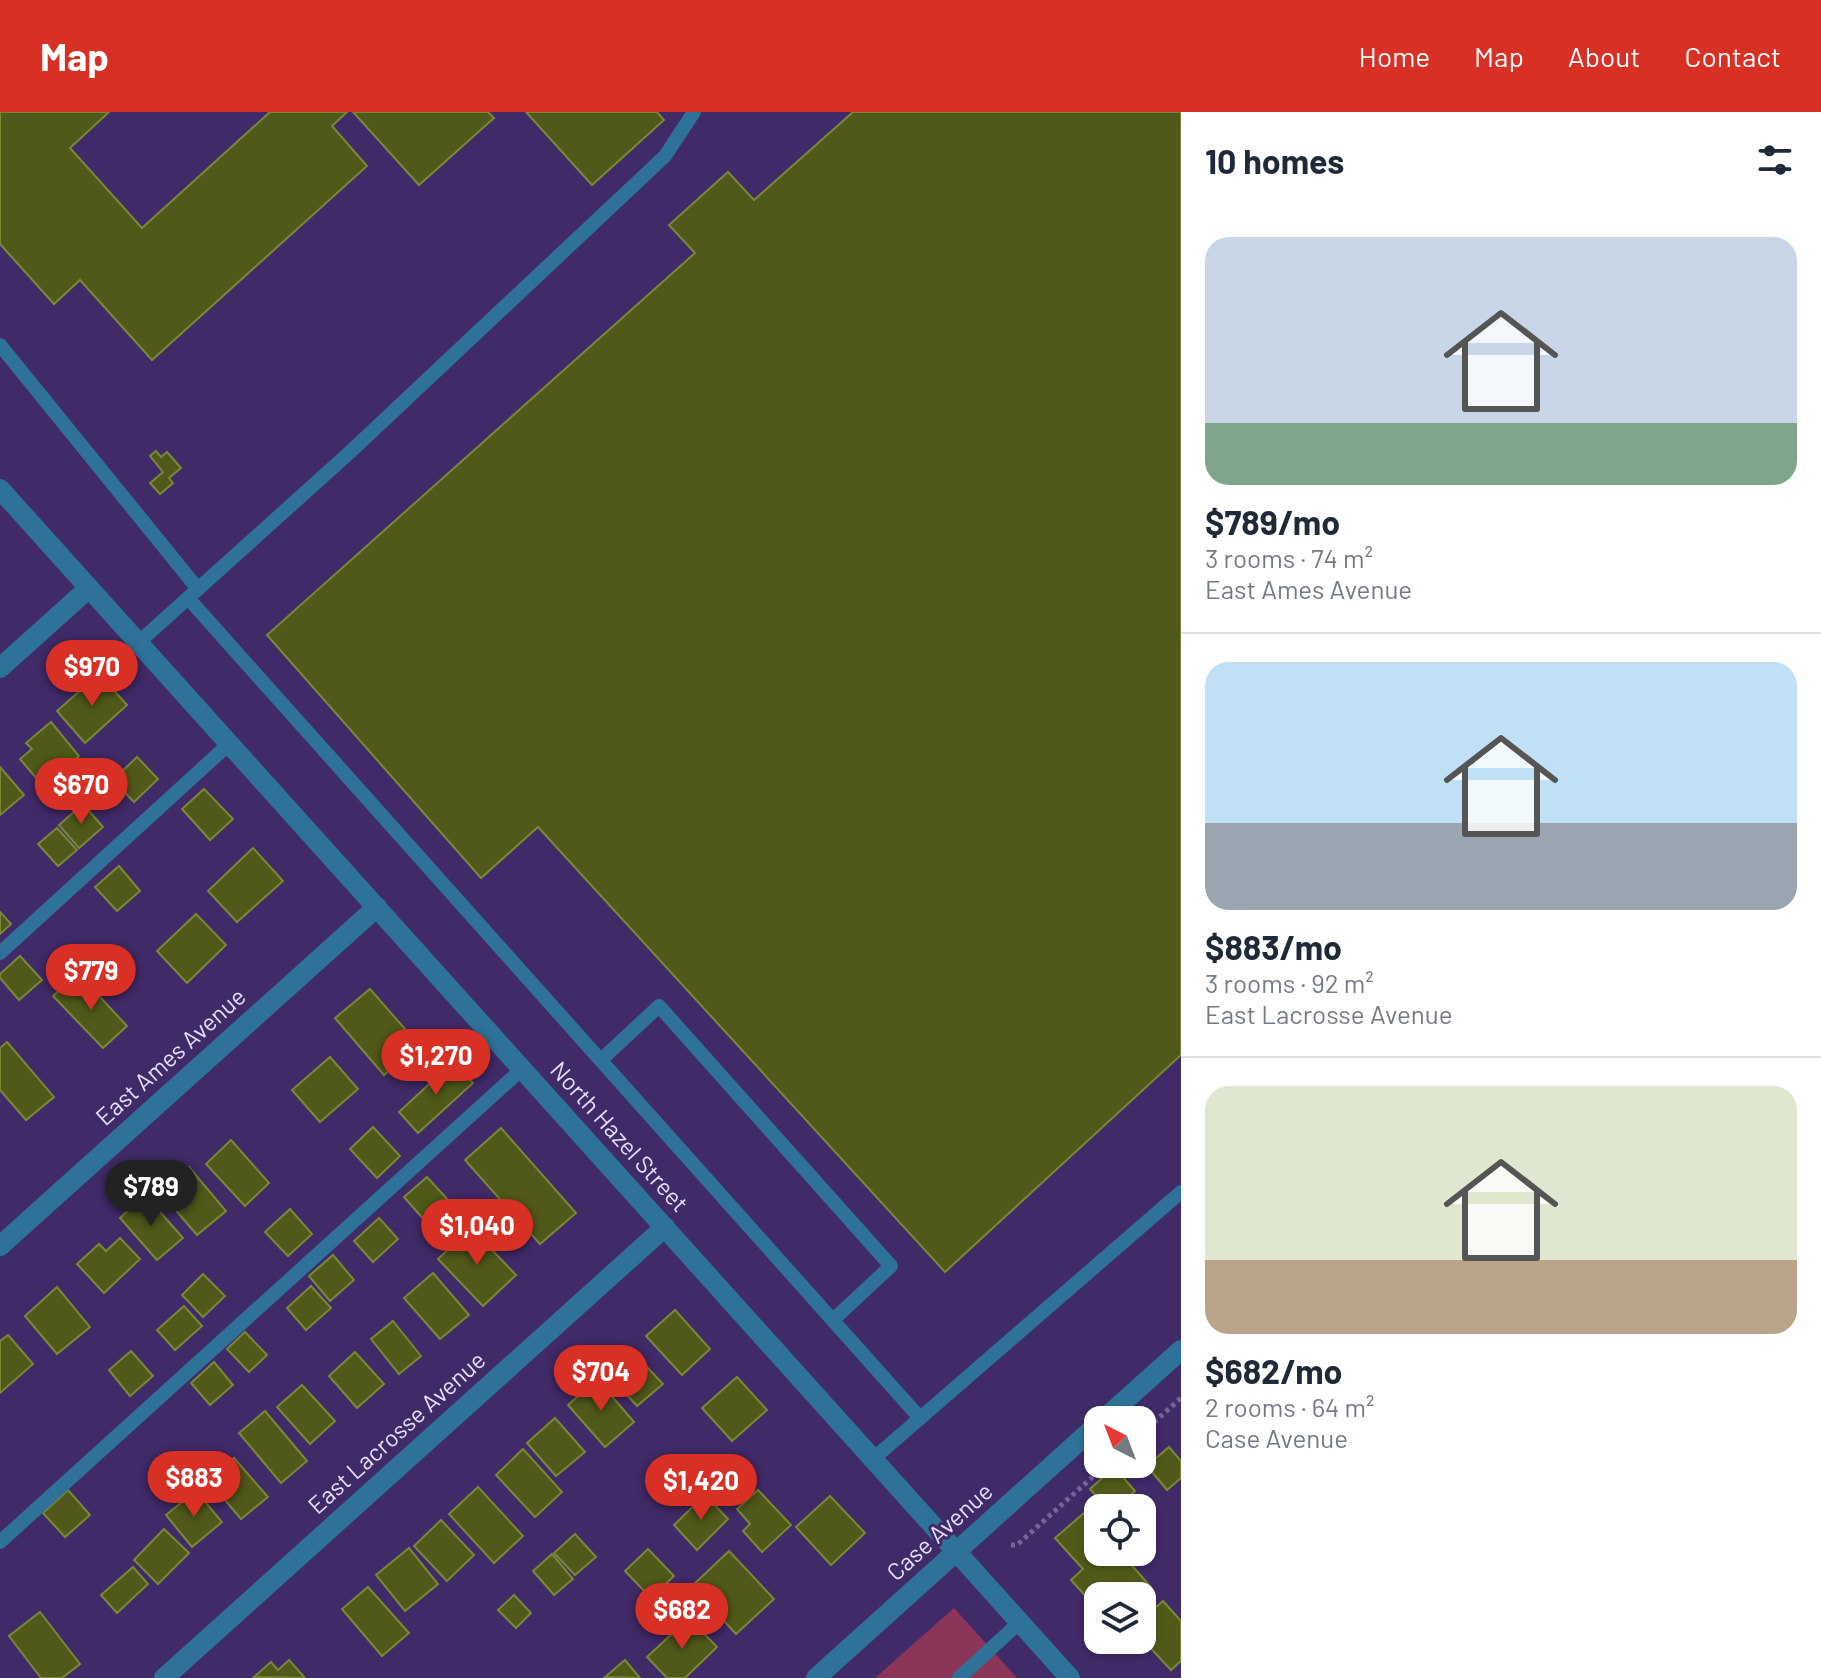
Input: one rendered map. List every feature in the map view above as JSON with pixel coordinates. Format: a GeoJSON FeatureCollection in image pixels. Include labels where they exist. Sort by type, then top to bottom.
{"type":"FeatureCollection","features":[{"type":"Feature","properties":{"kind":"street","name":"North Hazel Street"},"geometry":{"type":"LineString","coordinates":[[0,489],[1070,1678]]}},
{"type":"Feature","properties":{"kind":"street"},"geometry":{"type":"LineString","coordinates":[[0,668],[89,588]]}},
{"type":"Feature","properties":{"kind":"street","name":"East Ames Avenue"},"geometry":{"type":"LineString","coordinates":[[0,1246],[377,907]]}},
{"type":"Feature","properties":{"kind":"street","name":"East Lacrosse Avenue"},"geometry":{"type":"LineString","coordinates":[[164,1678],[665,1227]]}},
{"type":"Feature","properties":{"kind":"street"},"geometry":{"type":"LineString","coordinates":[[1119,1406],[1181,1350]]}},
{"type":"Feature","properties":{"kind":"street","name":"Case Avenue"},"geometry":{"type":"LineString","coordinates":[[816,1678],[1084,1437]]}},
{"type":"Feature","properties":{"kind":"lane"},"geometry":{"type":"LineString","coordinates":[[138,643],[349,453],[665,156],[694,112]]}},
{"type":"Feature","properties":{"kind":"lane"},"geometry":{"type":"LineString","coordinates":[[0,345],[193,593],[601,1060],[920,1418]]}},
{"type":"Feature","properties":{"kind":"lane"},"geometry":{"type":"LineString","coordinates":[[0,953],[229,744]]}},
{"type":"Feature","properties":{"kind":"lane"},"geometry":{"type":"LineString","coordinates":[[601,1060],[659,1006],[870,1242],[891,1266],[833,1320]]}},
{"type":"Feature","properties":{"kind":"lane"},"geometry":{"type":"LineString","coordinates":[[0,1542],[522,1069]]}},
{"type":"Feature","properties":{"kind":"lane"},"geometry":{"type":"LineString","coordinates":[[873,1459],[1181,1192]]}},
{"type":"Feature","properties":{"kind":"lane"},"geometry":{"type":"LineString","coordinates":[[959,1678],[1020,1622]]}},
{"type":"Feature","properties":{"kind":"path"},"geometry":{"type":"LineString","coordinates":[[1156,1420],[1181,1398]]}},
{"type":"Feature","properties":{"kind":"path"},"geometry":{"type":"LineString","coordinates":[[1011,1545],[1017,1545],[1091,1478]]}},
{"type":"Feature","properties":{"kind":"shaded area"},"geometry":{"type":"Polygon","coordinates":[[[954,1608],[1017,1678],[875,1678],[954,1608]]]}},
{"type":"Feature","properties":{"kind":"building"},"geometry":{"type":"Polygon","coordinates":[[[0,112],[109,112],[70,148],[142,228],[270,112],[347,112],[332,126],[367,166],[152,360],[80,280],[54,304],[0,244],[0,112]]]}},
{"type":"Feature","properties":{"kind":"building"},"geometry":{"type":"Polygon","coordinates":[[[353,112],[488,112],[494,118],[419,185],[353,112]]]}},
{"type":"Feature","properties":{"kind":"building"},"geometry":{"type":"Polygon","coordinates":[[[526,112],[657,112],[664,120],[592,185],[526,112]]]}},
{"type":"Feature","properties":{"kind":"building"},"geometry":{"type":"Polygon","coordinates":[[[853,112],[1181,112],[1181,1055],[945,1272],[538,827],[481,878],[267,635],[695,253],[669,225],[728,172],[754,200],[853,112]]]}},
{"type":"Feature","properties":{"kind":"building"},"geometry":{"type":"Polygon","coordinates":[[[156,451],[161,457],[167,452],[181,468],[169,478],[173,483],[160,494],[150,483],[163,472],[150,456],[156,451]]]}},
{"type":"Feature","properties":{"kind":"building"},"geometry":{"type":"Polygon","coordinates":[[[99,674],[127,705],[85,743],[57,711],[99,674]]]}},
{"type":"Feature","properties":{"kind":"building"},"geometry":{"type":"Polygon","coordinates":[[[51,722],[79,756],[43,786],[20,759],[32,749],[26,743],[51,722]]]}},
{"type":"Feature","properties":{"kind":"building"},"geometry":{"type":"Polygon","coordinates":[[[137,757],[158,779],[134,802],[113,780],[137,757]]]}},
{"type":"Feature","properties":{"kind":"building"},"geometry":{"type":"Polygon","coordinates":[[[0,767],[24,795],[0,815],[0,767]]]}},
{"type":"Feature","properties":{"kind":"building"},"geometry":{"type":"Polygon","coordinates":[[[204,789],[233,819],[210,840],[182,809],[204,789]]]}},
{"type":"Feature","properties":{"kind":"building"},"geometry":{"type":"Polygon","coordinates":[[[83,804],[103,827],[79,848],[59,825],[83,804]]]}},
{"type":"Feature","properties":{"kind":"building"},"geometry":{"type":"Polygon","coordinates":[[[57,828],[77,850],[58,866],[38,844],[57,828]]]}},
{"type":"Feature","properties":{"kind":"building"},"geometry":{"type":"Polygon","coordinates":[[[253,848],[283,881],[237,922],[208,891],[253,848]]]}},
{"type":"Feature","properties":{"kind":"building"},"geometry":{"type":"Polygon","coordinates":[[[119,866],[140,891],[117,911],[95,887],[119,866]]]}},
{"type":"Feature","properties":{"kind":"building"},"geometry":{"type":"Polygon","coordinates":[[[0,912],[11,924],[0,934],[0,912]]]}},
{"type":"Feature","properties":{"kind":"building"},"geometry":{"type":"Polygon","coordinates":[[[196,914],[226,945],[187,983],[157,951],[196,914]]]}},
{"type":"Feature","properties":{"kind":"building"},"geometry":{"type":"Polygon","coordinates":[[[20,956],[42,980],[19,1000],[0,974],[20,956]]]}},
{"type":"Feature","properties":{"kind":"building"},"geometry":{"type":"Polygon","coordinates":[[[85,981],[127,1026],[103,1048],[53,996],[69,982],[76,989],[85,981]]]}},
{"type":"Feature","properties":{"kind":"building"},"geometry":{"type":"Polygon","coordinates":[[[370,989],[419,1045],[384,1075],[335,1018],[370,989]]]}},
{"type":"Feature","properties":{"kind":"building"},"geometry":{"type":"Polygon","coordinates":[[[7,1042],[54,1097],[26,1120],[0,1090],[0,1048],[7,1042]]]}},
{"type":"Feature","properties":{"kind":"building"},"geometry":{"type":"Polygon","coordinates":[[[330,1057],[358,1089],[320,1122],[292,1090],[330,1057]]]}},
{"type":"Feature","properties":{"kind":"building"},"geometry":{"type":"Polygon","coordinates":[[[453,1062],[473,1083],[418,1133],[399,1112],[453,1062]]]}},
{"type":"Feature","properties":{"kind":"building"},"geometry":{"type":"Polygon","coordinates":[[[373,1127],[400,1156],[377,1178],[350,1149],[373,1127]]]}},
{"type":"Feature","properties":{"kind":"building"},"geometry":{"type":"Polygon","coordinates":[[[501,1128],[576,1213],[540,1244],[465,1160],[501,1128]]]}},
{"type":"Feature","properties":{"kind":"building"},"geometry":{"type":"Polygon","coordinates":[[[231,1140],[269,1183],[245,1206],[206,1164],[231,1140]]]}},
{"type":"Feature","properties":{"kind":"building"},"geometry":{"type":"Polygon","coordinates":[[[189,1167],[226,1211],[197,1235],[160,1192],[189,1167]]]}},
{"type":"Feature","properties":{"kind":"building"},"geometry":{"type":"Polygon","coordinates":[[[427,1177],[449,1201],[426,1222],[404,1197],[427,1177]]]}},
{"type":"Feature","properties":{"kind":"building"},"geometry":{"type":"Polygon","coordinates":[[[145,1195],[183,1238],[157,1260],[120,1218],[145,1195]]]}},
{"type":"Feature","properties":{"kind":"building"},"geometry":{"type":"Polygon","coordinates":[[[290,1209],[312,1234],[288,1256],[265,1232],[290,1209]]]}},
{"type":"Feature","properties":{"kind":"building"},"geometry":{"type":"Polygon","coordinates":[[[379,1218],[398,1239],[373,1262],[354,1241],[379,1218]]]}},
{"type":"Feature","properties":{"kind":"building"},"geometry":{"type":"Polygon","coordinates":[[[471,1228],[516,1275],[483,1306],[438,1259],[471,1228]]]}},
{"type":"Feature","properties":{"kind":"building"},"geometry":{"type":"Polygon","coordinates":[[[120,1238],[140,1259],[104,1293],[77,1264],[99,1244],[106,1251],[120,1238]]]}},
{"type":"Feature","properties":{"kind":"building"},"geometry":{"type":"Polygon","coordinates":[[[333,1255],[354,1280],[330,1301],[309,1276],[333,1255]]]}},
{"type":"Feature","properties":{"kind":"building"},"geometry":{"type":"Polygon","coordinates":[[[433,1273],[469,1315],[440,1339],[404,1298],[433,1273]]]}},
{"type":"Feature","properties":{"kind":"building"},"geometry":{"type":"Polygon","coordinates":[[[203,1274],[225,1296],[203,1317],[182,1295],[203,1274]]]}},
{"type":"Feature","properties":{"kind":"building"},"geometry":{"type":"Polygon","coordinates":[[[311,1286],[331,1308],[306,1330],[287,1308],[311,1286]]]}},
{"type":"Feature","properties":{"kind":"building"},"geometry":{"type":"Polygon","coordinates":[[[57,1287],[90,1327],[57,1354],[25,1316],[57,1287]]]}},
{"type":"Feature","properties":{"kind":"building"},"geometry":{"type":"Polygon","coordinates":[[[184,1306],[202,1326],[175,1350],[157,1330],[184,1306]]]}},
{"type":"Feature","properties":{"kind":"building"},"geometry":{"type":"Polygon","coordinates":[[[675,1310],[710,1349],[682,1375],[646,1336],[675,1310]]]}},
{"type":"Feature","properties":{"kind":"building"},"geometry":{"type":"Polygon","coordinates":[[[393,1321],[421,1356],[399,1374],[371,1339],[393,1321]]]}},
{"type":"Feature","properties":{"kind":"building"},"geometry":{"type":"Polygon","coordinates":[[[245,1332],[267,1355],[249,1372],[227,1349],[245,1332]]]}},
{"type":"Feature","properties":{"kind":"building"},"geometry":{"type":"Polygon","coordinates":[[[8,1335],[33,1364],[0,1393],[0,1341],[8,1335]]]}},
{"type":"Feature","properties":{"kind":"building"},"geometry":{"type":"Polygon","coordinates":[[[630,1349],[663,1384],[637,1406],[605,1371],[630,1349]]]}},
{"type":"Feature","properties":{"kind":"building"},"geometry":{"type":"Polygon","coordinates":[[[131,1351],[153,1376],[130,1396],[109,1370],[131,1351]]]}},
{"type":"Feature","properties":{"kind":"building"},"geometry":{"type":"Polygon","coordinates":[[[355,1352],[384,1384],[357,1408],[329,1376],[355,1352]]]}},
{"type":"Feature","properties":{"kind":"building"},"geometry":{"type":"Polygon","coordinates":[[[214,1362],[233,1385],[210,1405],[191,1383],[214,1362]]]}},
{"type":"Feature","properties":{"kind":"building"},"geometry":{"type":"Polygon","coordinates":[[[737,1377],[767,1410],[732,1441],[702,1408],[737,1377]]]}},
{"type":"Feature","properties":{"kind":"building"},"geometry":{"type":"Polygon","coordinates":[[[597,1379],[634,1422],[605,1447],[568,1405],[597,1379]]]}},
{"type":"Feature","properties":{"kind":"building"},"geometry":{"type":"Polygon","coordinates":[[[302,1385],[335,1421],[310,1444],[277,1407],[302,1385]]]}},
{"type":"Feature","properties":{"kind":"building"},"geometry":{"type":"Polygon","coordinates":[[[265,1411],[307,1461],[281,1483],[239,1433],[265,1411]]]}},
{"type":"Feature","properties":{"kind":"building"},"geometry":{"type":"Polygon","coordinates":[[[555,1418],[585,1452],[556,1476],[527,1443],[555,1418]]]}},
{"type":"Feature","properties":{"kind":"building"},"geometry":{"type":"Polygon","coordinates":[[[1169,1447],[1181,1461],[1181,1478],[1167,1490],[1156,1477],[1156,1458],[1169,1447]]]}},
{"type":"Feature","properties":{"kind":"building"},"geometry":{"type":"Polygon","coordinates":[[[523,1449],[562,1492],[535,1517],[496,1475],[523,1449]]]}},
{"type":"Feature","properties":{"kind":"building"},"geometry":{"type":"Polygon","coordinates":[[[234,1458],[268,1497],[241,1519],[208,1480],[234,1458]]]}},
{"type":"Feature","properties":{"kind":"building"},"geometry":{"type":"Polygon","coordinates":[[[1102,1478],[1124,1478],[1135,1491],[1132,1494],[1094,1494],[1090,1489],[1102,1478]]]}},
{"type":"Feature","properties":{"kind":"building"},"geometry":{"type":"Polygon","coordinates":[[[478,1487],[523,1536],[494,1563],[449,1514],[478,1487]]]}},
{"type":"Feature","properties":{"kind":"building"},"geometry":{"type":"Polygon","coordinates":[[[68,1490],[90,1515],[65,1537],[43,1513],[68,1490]]]}},
{"type":"Feature","properties":{"kind":"building"},"geometry":{"type":"Polygon","coordinates":[[[758,1490],[791,1525],[762,1552],[743,1531],[750,1524],[737,1509],[758,1490]]]}},
{"type":"Feature","properties":{"kind":"building"},"geometry":{"type":"Polygon","coordinates":[[[196,1491],[222,1522],[192,1547],[166,1515],[196,1491]]]}},
{"type":"Feature","properties":{"kind":"building"},"geometry":{"type":"Polygon","coordinates":[[[705,1495],[728,1519],[697,1550],[674,1525],[705,1495]]]}},
{"type":"Feature","properties":{"kind":"building"},"geometry":{"type":"Polygon","coordinates":[[[830,1496],[865,1533],[831,1565],[796,1527],[830,1496]]]}},
{"type":"Feature","properties":{"kind":"building"},"geometry":{"type":"Polygon","coordinates":[[[1084,1513],[1084,1566],[1132,1566],[1146,1582],[1084,1582],[1084,1594],[1071,1580],[1083,1569],[1055,1538],[1084,1513]]]}},
{"type":"Feature","properties":{"kind":"building"},"geometry":{"type":"Polygon","coordinates":[[[441,1520],[474,1555],[447,1581],[414,1546],[441,1520]]]}},
{"type":"Feature","properties":{"kind":"building"},"geometry":{"type":"Polygon","coordinates":[[[164,1529],[189,1553],[158,1584],[134,1560],[164,1529]]]}},
{"type":"Feature","properties":{"kind":"building"},"geometry":{"type":"Polygon","coordinates":[[[575,1534],[596,1557],[575,1575],[554,1553],[575,1534]]]}},
{"type":"Feature","properties":{"kind":"building"},"geometry":{"type":"Polygon","coordinates":[[[409,1548],[438,1584],[405,1611],[376,1575],[409,1548]]]}},
{"type":"Feature","properties":{"kind":"building"},"geometry":{"type":"Polygon","coordinates":[[[648,1549],[674,1576],[651,1598],[625,1571],[648,1549]]]}},
{"type":"Feature","properties":{"kind":"building"},"geometry":{"type":"Polygon","coordinates":[[[729,1551],[774,1599],[736,1634],[692,1586],[729,1551]]]}},
{"type":"Feature","properties":{"kind":"building"},"geometry":{"type":"Polygon","coordinates":[[[552,1554],[573,1579],[554,1595],[533,1571],[552,1554]]]}},
{"type":"Feature","properties":{"kind":"building"},"geometry":{"type":"Polygon","coordinates":[[[133,1567],[148,1584],[117,1613],[101,1595],[133,1567]]]}},
{"type":"Feature","properties":{"kind":"building"},"geometry":{"type":"Polygon","coordinates":[[[368,1587],[409,1633],[382,1656],[342,1609],[368,1587]]]}},
{"type":"Feature","properties":{"kind":"building"},"geometry":{"type":"Polygon","coordinates":[[[514,1595],[531,1613],[516,1628],[498,1610],[514,1595]]]}},
{"type":"Feature","properties":{"kind":"building"},"geometry":{"type":"Polygon","coordinates":[[[1163,1601],[1181,1621],[1181,1661],[1171,1670],[1156,1654],[1156,1607],[1163,1601]]]}},
{"type":"Feature","properties":{"kind":"building"},"geometry":{"type":"Polygon","coordinates":[[[40,1612],[80,1664],[62,1678],[41,1678],[9,1636],[40,1612]]]}},
{"type":"Feature","properties":{"kind":"building"},"geometry":{"type":"Polygon","coordinates":[[[689,1618],[717,1647],[685,1678],[667,1678],[647,1657],[689,1618]]]}},
{"type":"Feature","properties":{"kind":"building"},"geometry":{"type":"Polygon","coordinates":[[[289,1660],[305,1678],[254,1677],[271,1662],[278,1670],[289,1660]]]}},
{"type":"Feature","properties":{"kind":"building"},"geometry":{"type":"Polygon","coordinates":[[[625,1660],[640,1678],[605,1677],[625,1660]]]}}]}
